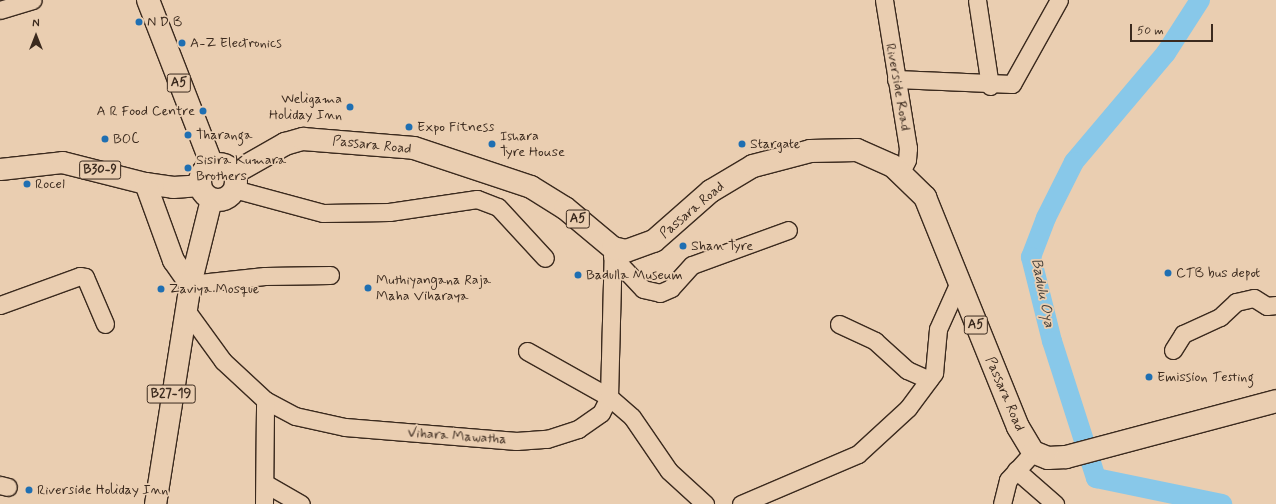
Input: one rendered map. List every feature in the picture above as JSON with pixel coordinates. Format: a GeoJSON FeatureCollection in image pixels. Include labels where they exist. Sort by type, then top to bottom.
{"type":"FeatureCollection","features":[{"type":"Feature","properties":{"kind":"highway","name":"A5"},"geometry":{"type":"LineString","coordinates":[[148,0],[212,165]]}},
{"type":"Feature","properties":{"kind":"highway","name":"Passara Road"},"geometry":{"type":"LineString","coordinates":[[234,181],[285,144],[303,139],[414,148],[531,187],[565,208],[612,252],[626,251],[645,246],[727,180],[779,157],[822,149],[852,149],[877,157],[901,172],[919,189],[930,207],[958,282],[1018,428],[1033,452]]}},
{"type":"Feature","properties":{"kind":"highway"},"geometry":{"type":"LineString","coordinates":[[222,164],[234,181],[227,198],[205,192],[202,173],[212,165],[222,164]]}},
{"type":"Feature","properties":{"kind":"highway"},"geometry":{"type":"LineString","coordinates":[[1033,452],[1048,458],[1066,457],[1177,426],[1276,401]]}},
{"type":"Feature","properties":{"kind":"main road","name":"B30-9"},"geometry":{"type":"LineString","coordinates":[[0,169],[62,162],[145,183],[205,192]]}},
{"type":"Feature","properties":{"kind":"main road"},"geometry":{"type":"LineString","coordinates":[[145,183],[173,260],[190,284]]}},
{"type":"Feature","properties":{"kind":"main road","name":"B27-19"},"geometry":{"type":"LineString","coordinates":[[155,504],[205,192]]}},
{"type":"Feature","properties":{"kind":"street"},"geometry":{"type":"LineString","coordinates":[[0,10],[32,0]]}},
{"type":"Feature","properties":{"kind":"street","name":"Riverside Road"},"geometry":{"type":"LineString","coordinates":[[884,0],[908,148],[901,172]]}},
{"type":"Feature","properties":{"kind":"street"},"geometry":{"type":"LineString","coordinates":[[977,0],[990,86]]}},
{"type":"Feature","properties":{"kind":"street"},"geometry":{"type":"LineString","coordinates":[[896,79],[990,86],[1012,84],[1020,75],[1059,0]]}},
{"type":"Feature","properties":{"kind":"street"},"geometry":{"type":"LineString","coordinates":[[234,181],[323,213],[389,212],[477,199],[498,207],[545,258]]}},
{"type":"Feature","properties":{"kind":"street"},"geometry":{"type":"LineString","coordinates":[[612,252],[644,289],[660,293],[671,288],[692,265],[788,230]]}},
{"type":"Feature","properties":{"kind":"street","name":"Vihara Mawatha"},"geometry":{"type":"LineString","coordinates":[[186,310],[223,360],[265,400],[295,416],[345,428],[516,441],[547,439],[578,429],[601,413],[609,397],[612,252]]}},
{"type":"Feature","properties":{"kind":"street"},"geometry":{"type":"LineString","coordinates":[[190,284],[265,276],[330,275]]}},
{"type":"Feature","properties":{"kind":"street"},"geometry":{"type":"LineString","coordinates":[[0,305],[80,276],[85,277],[105,324]]}},
{"type":"Feature","properties":{"kind":"street"},"geometry":{"type":"LineString","coordinates":[[741,504],[858,454],[908,408],[934,373],[938,329],[958,282]]}},
{"type":"Feature","properties":{"kind":"street"},"geometry":{"type":"LineString","coordinates":[[1174,350],[1183,334],[1220,317],[1236,302],[1254,298],[1267,306],[1276,305]]}},
{"type":"Feature","properties":{"kind":"street"},"geometry":{"type":"LineString","coordinates":[[839,324],[875,341],[907,370],[929,380]]}},
{"type":"Feature","properties":{"kind":"street"},"geometry":{"type":"LineString","coordinates":[[527,351],[609,397],[632,417],[669,471],[705,504]]}},
{"type":"Feature","properties":{"kind":"street"},"geometry":{"type":"LineString","coordinates":[[264,504],[266,484],[265,400]]}},
{"type":"Feature","properties":{"kind":"street"},"geometry":{"type":"LineString","coordinates":[[1002,504],[1005,485],[1016,470],[1033,452]]}},
{"type":"Feature","properties":{"kind":"street"},"geometry":{"type":"LineString","coordinates":[[1016,470],[1055,504]]}},
{"type":"Feature","properties":{"kind":"street"},"geometry":{"type":"LineString","coordinates":[[266,484],[301,504]]}},
{"type":"Feature","properties":{"kind":"waterway","name":"Badulu Oya"},"geometry":{"type":"LineString","coordinates":[[1200,0],[1166,53],[1074,162],[1046,218],[1031,257],[1052,341],[1096,478],[1222,504]]}},
{"type":"Feature","properties":{"kind":"place","name":"N D B"},"geometry":{"type":"Point","coordinates":[139,22]}},
{"type":"Feature","properties":{"kind":"place","name":"A-Z Electronics"},"geometry":{"type":"Point","coordinates":[182,43]}},
{"type":"Feature","properties":{"kind":"place","name":"Weligama Holiday Inn"},"geometry":{"type":"Point","coordinates":[350,107]}},
{"type":"Feature","properties":{"kind":"place","name":"A R Food Centre"},"geometry":{"type":"Point","coordinates":[203,111]}},
{"type":"Feature","properties":{"kind":"place","name":"Expo Fitness"},"geometry":{"type":"Point","coordinates":[409,127]}},
{"type":"Feature","properties":{"kind":"place","name":"Tharanga"},"geometry":{"type":"Point","coordinates":[188,135]}},
{"type":"Feature","properties":{"kind":"place","name":"BOC"},"geometry":{"type":"Point","coordinates":[105,139]}},
{"type":"Feature","properties":{"kind":"place","name":"Ishara Tyre House"},"geometry":{"type":"Point","coordinates":[492,144]}},
{"type":"Feature","properties":{"kind":"place","name":"Stargate"},"geometry":{"type":"Point","coordinates":[742,144]}},
{"type":"Feature","properties":{"kind":"place","name":"Sisira Kumara Brothers"},"geometry":{"type":"Point","coordinates":[188,168]}},
{"type":"Feature","properties":{"kind":"place","name":"Rocel"},"geometry":{"type":"Point","coordinates":[27,184]}},
{"type":"Feature","properties":{"kind":"place","name":"Shan Tyre"},"geometry":{"type":"Point","coordinates":[683,246]}},
{"type":"Feature","properties":{"kind":"place","name":"CTB bus depot"},"geometry":{"type":"Point","coordinates":[1168,273]}},
{"type":"Feature","properties":{"kind":"place","name":"Badulla Museum"},"geometry":{"type":"Point","coordinates":[578,275]}},
{"type":"Feature","properties":{"kind":"place","name":"Muthiyangana Raja Maha Viharaya"},"geometry":{"type":"Point","coordinates":[368,288]}},
{"type":"Feature","properties":{"kind":"place","name":"Zaviya Mosque"},"geometry":{"type":"Point","coordinates":[161,289]}},
{"type":"Feature","properties":{"kind":"place","name":"Emission Testing"},"geometry":{"type":"Point","coordinates":[1149,377]}},
{"type":"Feature","properties":{"kind":"place","name":"Riverside Holiday Inn"},"geometry":{"type":"Point","coordinates":[29,490]}}]}
